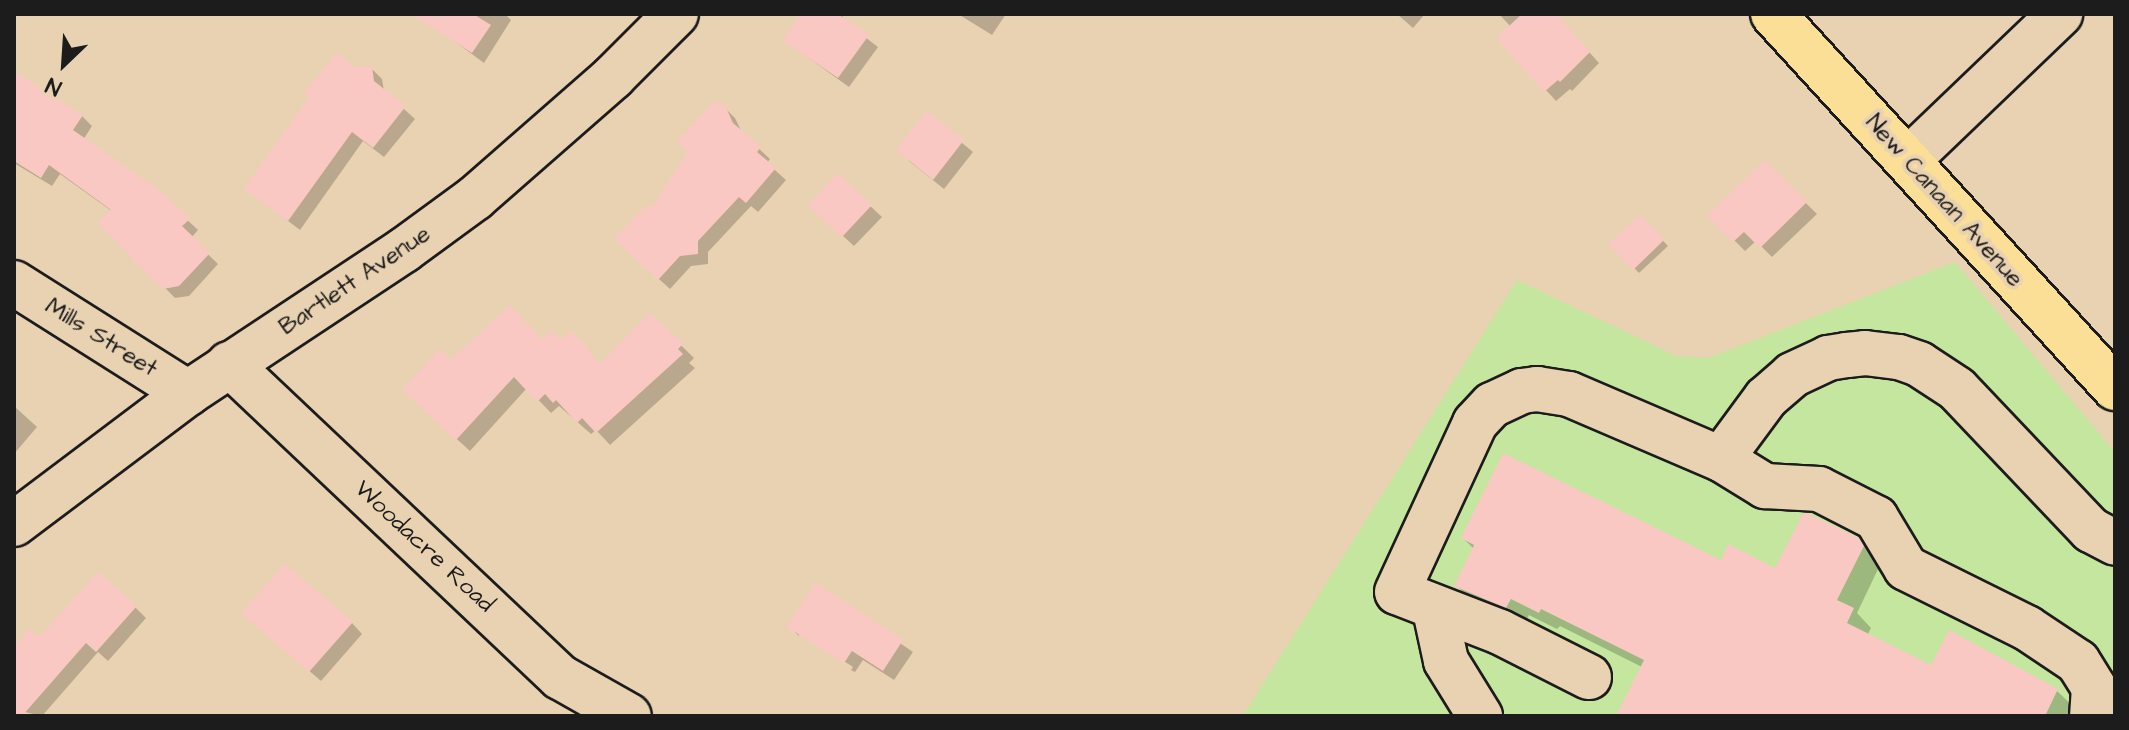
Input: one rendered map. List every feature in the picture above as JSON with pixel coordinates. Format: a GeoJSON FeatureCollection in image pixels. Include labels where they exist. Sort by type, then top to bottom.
{"type":"FeatureCollection","features":[{"type":"Feature","properties":{"kind":"main road","name":"New Canaan Avenue"},"geometry":{"type":"LineString","coordinates":[[1773,14],[2115,388]]}},
{"type":"Feature","properties":{"kind":"street"},"geometry":{"type":"LineString","coordinates":[[1908,160],[2060,14]]}},
{"type":"Feature","properties":{"kind":"street","name":"Bartlett Avenue"},"geometry":{"type":"LineString","coordinates":[[14,524],[229,364],[404,250],[475,198],[602,87],[661,18]]}},
{"type":"Feature","properties":{"kind":"street","name":"Mills Street"},"geometry":{"type":"LineString","coordinates":[[14,283],[188,393]]}},
{"type":"Feature","properties":{"kind":"street"},"geometry":{"type":"LineString","coordinates":[[1721,459],[1766,398],[1792,375],[1819,362],[1847,355],[1865,353],[1899,357],[1919,364],[1957,389],[2091,530],[2115,543]]}},
{"type":"Feature","properties":{"kind":"street","name":"Woodacre Road"},"geometry":{"type":"LineString","coordinates":[[229,364],[560,677],[629,716]]}},
{"type":"Feature","properties":{"kind":"street"},"geometry":{"type":"LineString","coordinates":[[1589,677],[1500,632],[1435,610],[1397,592],[1475,423],[1506,397],[1537,389],[1569,394],[1721,459],[1765,486],[1819,489],[1876,518],[1906,568],[2060,647],[2089,676],[2094,688],[2092,716]]}},
{"type":"Feature","properties":{"kind":"street"},"geometry":{"type":"LineString","coordinates":[[1435,610],[1446,661],[1480,716]]}},
{"type":"Feature","properties":{"kind":"green space"},"geometry":{"type":"Polygon","coordinates":[[[1955,262],[2115,452],[2115,716],[1243,716],[1517,280],[1676,356],[1708,358],[1955,262]]]}},
{"type":"Feature","properties":{"kind":"building"},"geometry":{"type":"Polygon","coordinates":[[[412,14],[473,14],[491,25],[472,53],[412,14]]]}},
{"type":"Feature","properties":{"kind":"building"},"geometry":{"type":"Polygon","coordinates":[[[801,14],[838,14],[869,35],[838,78],[783,41],[801,14]]]}},
{"type":"Feature","properties":{"kind":"building"},"geometry":{"type":"Polygon","coordinates":[[[1522,14],[1556,14],[1590,52],[1560,82],[1558,80],[1544,92],[1496,38],[1522,14]]]}},
{"type":"Feature","properties":{"kind":"building"},"geometry":{"type":"Polygon","coordinates":[[[337,53],[356,68],[372,66],[374,81],[406,106],[373,148],[352,132],[288,221],[244,189],[309,98],[304,94],[337,53]]]}},
{"type":"Feature","properties":{"kind":"building"},"geometry":{"type":"Polygon","coordinates":[[[14,71],[83,115],[73,130],[162,192],[190,219],[182,226],[210,253],[179,286],[163,289],[98,223],[111,210],[49,165],[41,178],[14,161],[14,71]]]}},
{"type":"Feature","properties":{"kind":"building"},"geometry":{"type":"Polygon","coordinates":[[[714,102],[725,105],[733,123],[761,147],[757,152],[776,168],[746,203],[739,197],[698,241],[698,254],[680,256],[658,280],[614,239],[647,205],[651,209],[688,152],[677,142],[714,102]]]}},
{"type":"Feature","properties":{"kind":"building"},"geometry":{"type":"Polygon","coordinates":[[[927,111],[964,140],[933,180],[896,150],[927,111]]]}},
{"type":"Feature","properties":{"kind":"building"},"geometry":{"type":"Polygon","coordinates":[[[1765,160],[1807,202],[1760,248],[1744,232],[1733,242],[1707,216],[1765,160]]]}},
{"type":"Feature","properties":{"kind":"building"},"geometry":{"type":"Polygon","coordinates":[[[838,173],[872,205],[842,237],[808,206],[838,173]]]}},
{"type":"Feature","properties":{"kind":"building"},"geometry":{"type":"Polygon","coordinates":[[[1641,215],[1664,240],[1633,270],[1608,244],[1641,215]]]}},
{"type":"Feature","properties":{"kind":"building"},"geometry":{"type":"Polygon","coordinates":[[[510,305],[543,340],[553,331],[561,340],[571,331],[600,364],[650,313],[683,344],[678,349],[683,354],[596,433],[582,418],[577,423],[556,400],[553,403],[545,394],[537,402],[514,377],[456,440],[402,390],[440,349],[451,360],[510,305]]]}},
{"type":"Feature","properties":{"kind":"building"},"geometry":{"type":"Polygon","coordinates":[[[1503,453],[1721,560],[1728,544],[1775,568],[1803,513],[1809,514],[1859,538],[1864,546],[1837,600],[1854,608],[1847,623],[1931,665],[1949,630],[2058,689],[2045,716],[1616,716],[1644,660],[1541,609],[1539,613],[1511,599],[1506,608],[1454,586],[1474,545],[1461,538],[1503,453]]]}},
{"type":"Feature","properties":{"kind":"building"},"geometry":{"type":"Polygon","coordinates":[[[285,564],[353,622],[309,672],[241,613],[285,564]]]}},
{"type":"Feature","properties":{"kind":"building"},"geometry":{"type":"Polygon","coordinates":[[[98,572],[137,606],[96,652],[86,643],[22,716],[14,716],[14,647],[30,629],[40,637],[98,572]]]}},
{"type":"Feature","properties":{"kind":"building"},"geometry":{"type":"Polygon","coordinates":[[[816,583],[903,640],[883,671],[852,651],[844,663],[787,627],[816,583]]]}}]}
